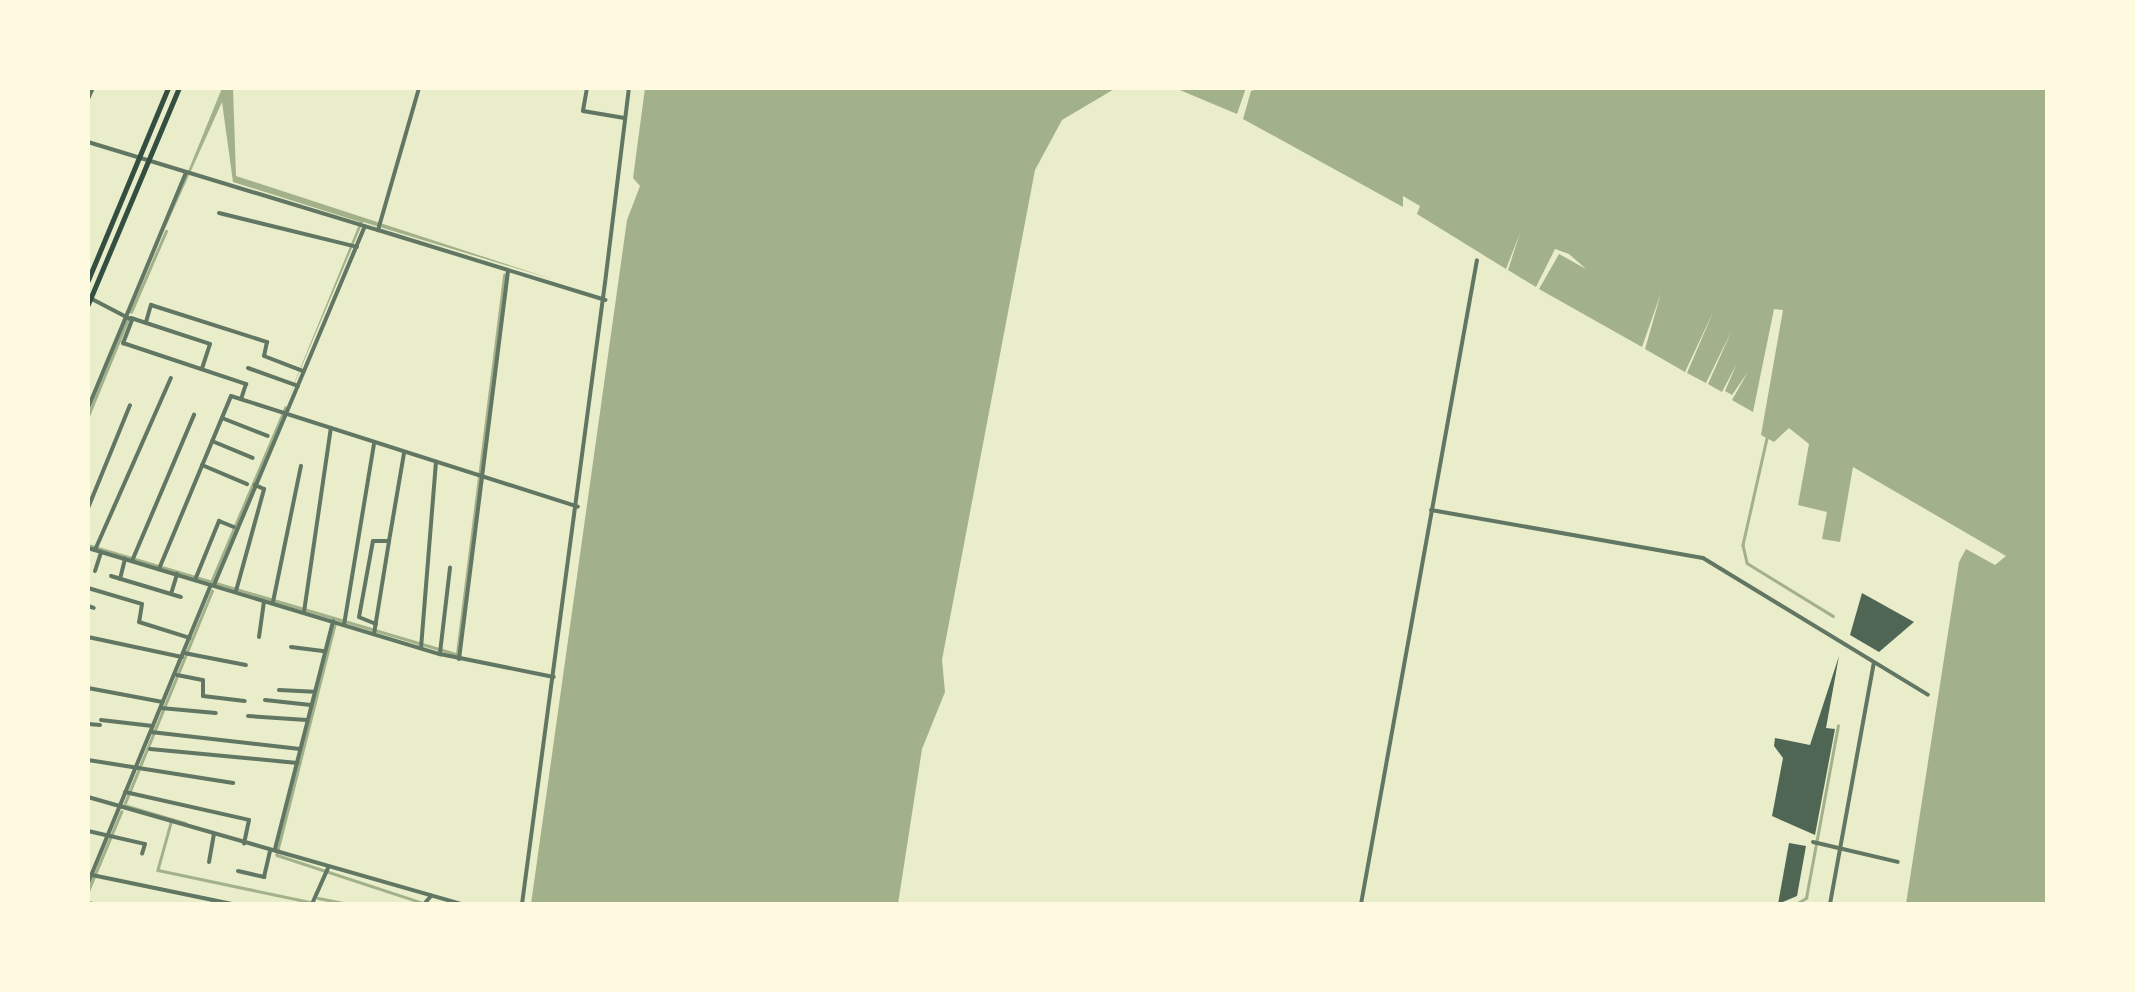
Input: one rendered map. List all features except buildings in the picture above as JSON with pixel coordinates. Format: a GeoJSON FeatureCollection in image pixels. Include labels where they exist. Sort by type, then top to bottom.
{"type":"FeatureCollection","features":[{"type":"Feature","properties":{"kind":"main road"},"geometry":{"type":"LineString","coordinates":[[88,280],[168,88]]}},
{"type":"Feature","properties":{"kind":"main road"},"geometry":{"type":"LineString","coordinates":[[89,301],[179,88]]}},
{"type":"Feature","properties":{"kind":"street"},"geometry":{"type":"LineString","coordinates":[[88,99],[92,88]]}},
{"type":"Feature","properties":{"kind":"street"},"geometry":{"type":"LineString","coordinates":[[378,230],[419,88]]}},
{"type":"Feature","properties":{"kind":"street"},"geometry":{"type":"LineString","coordinates":[[587,88],[583,111],[625,118]]}},
{"type":"Feature","properties":{"kind":"street"},"geometry":{"type":"LineString","coordinates":[[522,904],[578,507],[629,88]]}},
{"type":"Feature","properties":{"kind":"street"},"geometry":{"type":"LineString","coordinates":[[88,142],[605,300]]}},
{"type":"Feature","properties":{"kind":"street"},"geometry":{"type":"LineString","coordinates":[[88,408],[188,172]]}},
{"type":"Feature","properties":{"kind":"street"},"geometry":{"type":"LineString","coordinates":[[219,214],[354,247]]}},
{"type":"Feature","properties":{"kind":"street"},"geometry":{"type":"LineString","coordinates":[[88,883],[362,225]]}},
{"type":"Feature","properties":{"kind":"street"},"geometry":{"type":"LineString","coordinates":[[1361,904],[1477,260]]}},
{"type":"Feature","properties":{"kind":"street"},"geometry":{"type":"LineString","coordinates":[[459,659],[479,476],[508,271]]}},
{"type":"Feature","properties":{"kind":"street"},"geometry":{"type":"LineString","coordinates":[[89,301],[210,344],[202,370]]}},
{"type":"Feature","properties":{"kind":"street"},"geometry":{"type":"LineString","coordinates":[[146,322],[152,305],[267,342],[264,356],[302,371]]}},
{"type":"Feature","properties":{"kind":"street"},"geometry":{"type":"LineString","coordinates":[[129,316],[122,343],[246,384],[241,400]]}},
{"type":"Feature","properties":{"kind":"street"},"geometry":{"type":"LineString","coordinates":[[248,368],[296,385]]}},
{"type":"Feature","properties":{"kind":"street"},"geometry":{"type":"LineString","coordinates":[[96,571],[97,549],[171,378]]}},
{"type":"Feature","properties":{"kind":"street"},"geometry":{"type":"LineString","coordinates":[[159,567],[231,396],[578,507]]}},
{"type":"Feature","properties":{"kind":"street"},"geometry":{"type":"LineString","coordinates":[[88,508],[130,405]]}},
{"type":"Feature","properties":{"kind":"street"},"geometry":{"type":"LineString","coordinates":[[133,559],[194,415]]}},
{"type":"Feature","properties":{"kind":"street"},"geometry":{"type":"LineString","coordinates":[[222,418],[268,436]]}},
{"type":"Feature","properties":{"kind":"street"},"geometry":{"type":"LineString","coordinates":[[304,610],[331,428]]}},
{"type":"Feature","properties":{"kind":"street"},"geometry":{"type":"LineString","coordinates":[[212,441],[253,458]]}},
{"type":"Feature","properties":{"kind":"street"},"geometry":{"type":"LineString","coordinates":[[345,623],[374,444]]}},
{"type":"Feature","properties":{"kind":"street"},"geometry":{"type":"LineString","coordinates":[[375,630],[404,452]]}},
{"type":"Feature","properties":{"kind":"street"},"geometry":{"type":"LineString","coordinates":[[422,646],[436,463]]}},
{"type":"Feature","properties":{"kind":"street"},"geometry":{"type":"LineString","coordinates":[[202,465],[246,484]]}},
{"type":"Feature","properties":{"kind":"street"},"geometry":{"type":"LineString","coordinates":[[273,600],[301,466]]}},
{"type":"Feature","properties":{"kind":"street"},"geometry":{"type":"LineString","coordinates":[[236,589],[264,489],[255,485]]}},
{"type":"Feature","properties":{"kind":"street"},"geometry":{"type":"LineString","coordinates":[[1432,510],[1703,558],[1928,695]]}},
{"type":"Feature","properties":{"kind":"street"},"geometry":{"type":"LineString","coordinates":[[196,577],[219,520],[235,528]]}},
{"type":"Feature","properties":{"kind":"street"},"geometry":{"type":"LineString","coordinates":[[362,626],[374,541],[390,541]]}},
{"type":"Feature","properties":{"kind":"street"},"geometry":{"type":"LineString","coordinates":[[88,548],[196,577],[333,621],[362,626],[459,659],[554,677]]}},
{"type":"Feature","properties":{"kind":"street"},"geometry":{"type":"LineString","coordinates":[[120,578],[125,559]]}},
{"type":"Feature","properties":{"kind":"street"},"geometry":{"type":"LineString","coordinates":[[441,652],[450,568]]}},
{"type":"Feature","properties":{"kind":"street"},"geometry":{"type":"LineString","coordinates":[[171,594],[177,574]]}},
{"type":"Feature","properties":{"kind":"street"},"geometry":{"type":"LineString","coordinates":[[111,576],[181,597]]}},
{"type":"Feature","properties":{"kind":"street"},"geometry":{"type":"LineString","coordinates":[[88,588],[142,604],[139,622],[190,638]]}},
{"type":"Feature","properties":{"kind":"street"},"geometry":{"type":"LineString","coordinates":[[259,637],[265,600]]}},
{"type":"Feature","properties":{"kind":"street"},"geometry":{"type":"LineString","coordinates":[[238,871],[264,878],[275,852],[333,621]]}},
{"type":"Feature","properties":{"kind":"street"},"geometry":{"type":"LineString","coordinates":[[362,626],[375,630]]}},
{"type":"Feature","properties":{"kind":"street"},"geometry":{"type":"LineString","coordinates":[[88,637],[246,665]]}},
{"type":"Feature","properties":{"kind":"street"},"geometry":{"type":"LineString","coordinates":[[291,647],[325,651]]}},
{"type":"Feature","properties":{"kind":"street"},"geometry":{"type":"LineString","coordinates":[[1830,904],[1874,663]]}},
{"type":"Feature","properties":{"kind":"street"},"geometry":{"type":"LineString","coordinates":[[177,675],[203,680],[203,696],[245,701]]}},
{"type":"Feature","properties":{"kind":"street"},"geometry":{"type":"LineString","coordinates":[[88,688],[163,707],[216,713]]}},
{"type":"Feature","properties":{"kind":"street"},"geometry":{"type":"LineString","coordinates":[[279,690],[314,692]]}},
{"type":"Feature","properties":{"kind":"street"},"geometry":{"type":"LineString","coordinates":[[265,700],[311,705]]}},
{"type":"Feature","properties":{"kind":"street"},"geometry":{"type":"LineString","coordinates":[[248,716],[307,720]]}},
{"type":"Feature","properties":{"kind":"street"},"geometry":{"type":"LineString","coordinates":[[88,724],[300,748]]}},
{"type":"Feature","properties":{"kind":"street"},"geometry":{"type":"LineString","coordinates":[[150,748],[296,763]]}},
{"type":"Feature","properties":{"kind":"street"},"geometry":{"type":"LineString","coordinates":[[88,760],[233,783]]}},
{"type":"Feature","properties":{"kind":"street"},"geometry":{"type":"LineString","coordinates":[[127,793],[249,820],[244,841]]}},
{"type":"Feature","properties":{"kind":"street"},"geometry":{"type":"LineString","coordinates":[[88,797],[327,869],[462,904]]}},
{"type":"Feature","properties":{"kind":"street"},"geometry":{"type":"LineString","coordinates":[[154,815],[158,802]]}},
{"type":"Feature","properties":{"kind":"street"},"geometry":{"type":"LineString","coordinates":[[88,831],[145,844],[142,854]]}},
{"type":"Feature","properties":{"kind":"street"},"geometry":{"type":"LineString","coordinates":[[209,862],[214,834]]}},
{"type":"Feature","properties":{"kind":"street"},"geometry":{"type":"LineString","coordinates":[[1815,843],[1898,862]]}},
{"type":"Feature","properties":{"kind":"street"},"geometry":{"type":"LineString","coordinates":[[312,904],[327,869]]}},
{"type":"Feature","properties":{"kind":"street"},"geometry":{"type":"LineString","coordinates":[[93,875],[232,904]]}},
{"type":"Feature","properties":{"kind":"street"},"geometry":{"type":"LineString","coordinates":[[426,903],[431,896]]}},
{"type":"Feature","properties":{"kind":"street"},"geometry":{"type":"LineString","coordinates":[[279,904],[304,904]]}},
{"type":"Feature","properties":{"kind":"shaded area"},"geometry":{"type":"Polygon","coordinates":[[[222,88],[233,88],[236,176],[555,280],[363,222],[284,408],[360,222],[233,182],[222,102],[163,233],[222,88]]]}},
{"type":"Feature","properties":{"kind":"shaded area"},"geometry":{"type":"Polygon","coordinates":[[[645,88],[1116,88],[1062,120],[1035,170],[942,660],[945,692],[922,749],[898,904],[531,904],[627,220],[640,186],[633,178],[645,88]]]}},
{"type":"Feature","properties":{"kind":"shaded area"},"geometry":{"type":"Polygon","coordinates":[[[1175,88],[1246,88],[1237,114],[1175,88]]]}},
{"type":"Feature","properties":{"kind":"shaded area"},"geometry":{"type":"Polygon","coordinates":[[[2047,88],[2047,904],[1906,904],[1959,562],[1966,549],[1995,565],[2006,556],[1853,467],[1840,542],[1822,539],[1827,512],[1798,505],[1809,444],[1789,428],[1774,442],[1761,435],[1783,310],[1774,309],[1753,412],[1732,400],[1748,372],[1732,395],[1725,391],[1737,363],[1722,392],[1708,384],[1732,330],[1706,383],[1687,373],[1714,310],[1685,372],[1645,349],[1661,293],[1642,347],[1539,289],[1559,254],[1586,269],[1569,254],[1555,249],[1536,287],[1508,270],[1520,233],[1506,269],[1417,214],[1420,206],[1403,196],[1403,207],[1243,119],[1251,91],[2047,88]]]}},
{"type":"Feature","properties":{"kind":"waterway"},"geometry":{"type":"LineString","coordinates":[[131,312],[166,231]]}},
{"type":"Feature","properties":{"kind":"waterway"},"geometry":{"type":"LineString","coordinates":[[88,545],[457,654],[504,275]]}},
{"type":"Feature","properties":{"kind":"waterway"},"geometry":{"type":"LineString","coordinates":[[88,416],[127,321]]}},
{"type":"Feature","properties":{"kind":"waterway"},"geometry":{"type":"LineString","coordinates":[[212,580],[285,408]]}},
{"type":"Feature","properties":{"kind":"waterway"},"geometry":{"type":"LineString","coordinates":[[1768,434],[1743,545],[1747,563],[1833,616]]}},
{"type":"Feature","properties":{"kind":"waterway"},"geometry":{"type":"LineString","coordinates":[[125,803],[212,591]]}},
{"type":"Feature","properties":{"kind":"waterway"},"geometry":{"type":"LineString","coordinates":[[335,625],[277,855],[426,904]]}},
{"type":"Feature","properties":{"kind":"waterway"},"geometry":{"type":"LineString","coordinates":[[1796,904],[1806,898],[1838,726]]}},
{"type":"Feature","properties":{"kind":"waterway"},"geometry":{"type":"LineString","coordinates":[[124,805],[185,823]]}},
{"type":"Feature","properties":{"kind":"waterway"},"geometry":{"type":"LineString","coordinates":[[88,891],[121,812]]}},
{"type":"Feature","properties":{"kind":"waterway"},"geometry":{"type":"LineString","coordinates":[[171,823],[158,870],[310,902]]}},
{"type":"Feature","properties":{"kind":"waterway"},"geometry":{"type":"LineString","coordinates":[[318,898],[348,904]]}}]}
